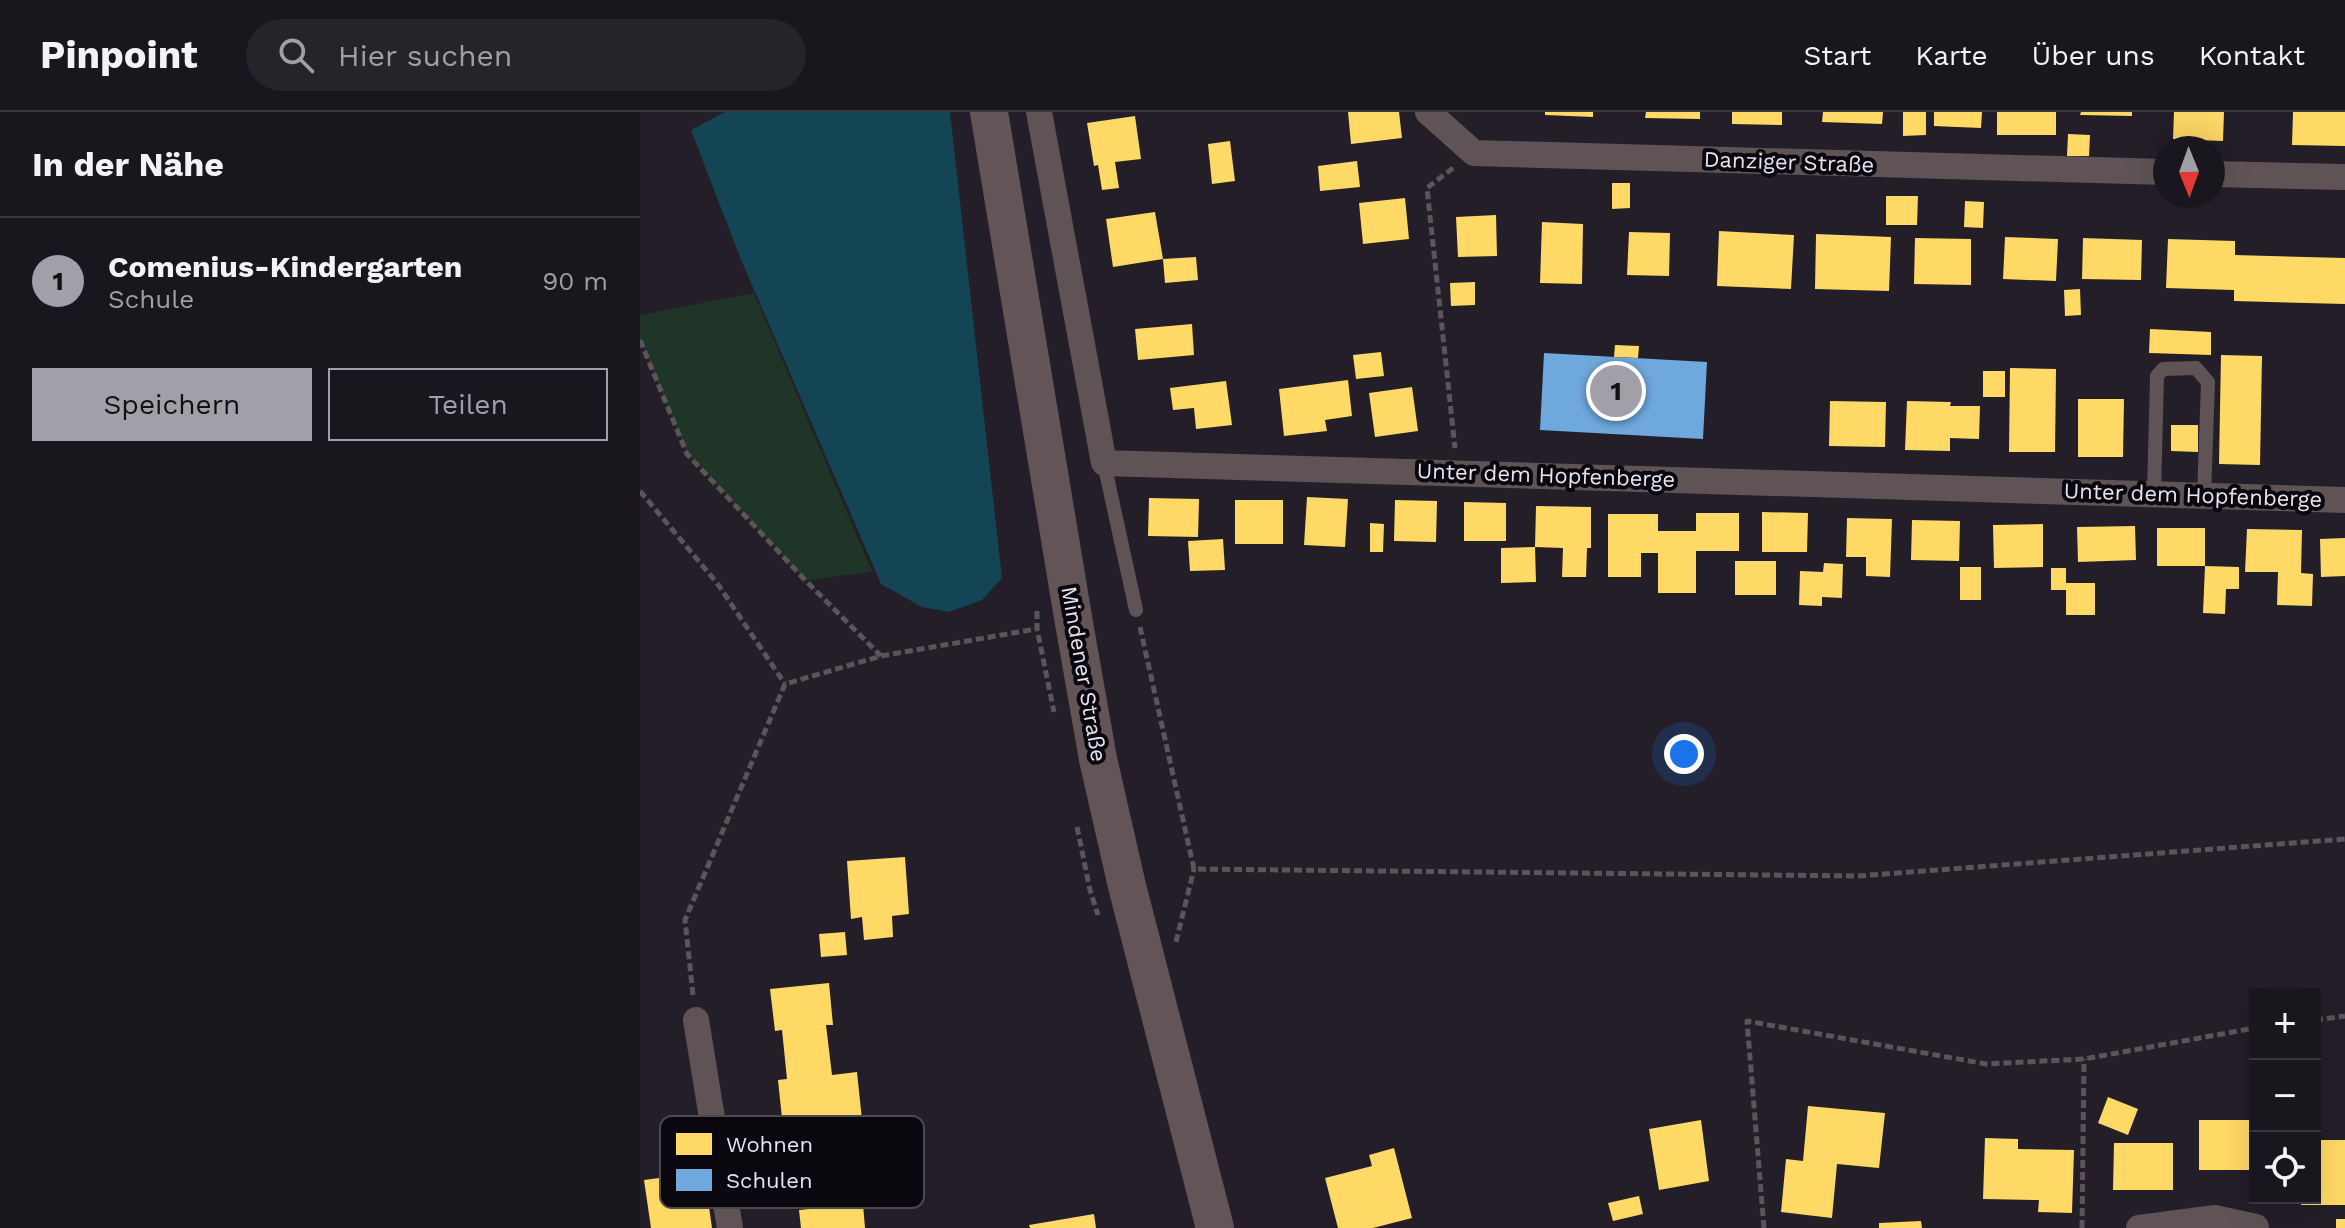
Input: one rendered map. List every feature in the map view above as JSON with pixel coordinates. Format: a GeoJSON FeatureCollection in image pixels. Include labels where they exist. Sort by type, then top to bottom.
{"type":"FeatureCollection","features":[{"type":"Feature","properties":{"kind":"main road","name":"Mindener Straße"},"geometry":{"type":"LineString","coordinates":[[989,112],[1098,759],[1127,886],[1215,1228]]}},
{"type":"Feature","properties":{"kind":"street"},"geometry":{"type":"LineString","coordinates":[[1039,112],[1104,463]]}},
{"type":"Feature","properties":{"kind":"street"},"geometry":{"type":"LineString","coordinates":[[1428,112],[1474,153]]}},
{"type":"Feature","properties":{"kind":"street","name":"Danziger Straße"},"geometry":{"type":"LineString","coordinates":[[1474,153],[2153,172]]}},
{"type":"Feature","properties":{"kind":"street"},"geometry":{"type":"LineString","coordinates":[[2225,174],[2345,177]]}},
{"type":"Feature","properties":{"kind":"street","name":"Unter dem Hopfenberge"},"geometry":{"type":"LineString","coordinates":[[1104,463],[2345,500]]}},
{"type":"Feature","properties":{"kind":"street"},"geometry":{"type":"LineString","coordinates":[[696,1020],[712,1116]]}},
{"type":"Feature","properties":{"kind":"street"},"geometry":{"type":"LineString","coordinates":[[727,1208],[730,1228]]}},
{"type":"Feature","properties":{"kind":"street"},"geometry":{"type":"LineString","coordinates":[[2139,1228],[2215,1218],[2256,1227]]}},
{"type":"Feature","properties":{"kind":"lane"},"geometry":{"type":"LineString","coordinates":[[2154,494],[2157,376],[2163,369],[2196,368],[2208,382],[2204,496]]}},
{"type":"Feature","properties":{"kind":"lane"},"geometry":{"type":"LineString","coordinates":[[1104,463],[1136,610]]}},
{"type":"Feature","properties":{"kind":"path"},"geometry":{"type":"LineString","coordinates":[[1458,472],[1427,188],[1474,153]]}},
{"type":"Feature","properties":{"kind":"path"},"geometry":{"type":"LineString","coordinates":[[640,340],[687,454],[795,570],[881,656]]}},
{"type":"Feature","properties":{"kind":"path"},"geometry":{"type":"LineString","coordinates":[[640,491],[717,583],[785,684]]}},
{"type":"Feature","properties":{"kind":"path"},"geometry":{"type":"LineString","coordinates":[[1136,610],[1194,869],[1178,936]]}},
{"type":"Feature","properties":{"kind":"path"},"geometry":{"type":"LineString","coordinates":[[785,684],[881,656],[1037,629]]}},
{"type":"Feature","properties":{"kind":"path"},"geometry":{"type":"LineString","coordinates":[[696,1020],[685,920],[785,684]]}},
{"type":"Feature","properties":{"kind":"path"},"geometry":{"type":"LineString","coordinates":[[1194,869],[1858,876],[2345,839]]}},
{"type":"Feature","properties":{"kind":"path"},"geometry":{"type":"LineString","coordinates":[[2321,1019],[2345,1016]]}},
{"type":"Feature","properties":{"kind":"path"},"geometry":{"type":"LineString","coordinates":[[1764,1228],[1747,1021],[1986,1064],[2084,1059],[2249,1029]]}},
{"type":"Feature","properties":{"kind":"path"},"geometry":{"type":"LineString","coordinates":[[2082,1228],[2084,1059]]}},
{"type":"Feature","properties":{"kind":"green space"},"geometry":{"type":"Polygon","coordinates":[[[754,293],[873,571],[806,581],[687,454],[640,340],[640,315],[754,293]]]}},
{"type":"Feature","properties":{"kind":"water"},"geometry":{"type":"Polygon","coordinates":[[[725,112],[950,112],[1002,578],[982,600],[949,612],[922,607],[881,584],[740,257],[691,130],[725,112]]]}},
{"type":"Feature","properties":{"kind":"building: Wohnen"},"geometry":{"type":"Polygon","coordinates":[[[1348,112],[1399,112],[1402,138],[1351,144],[1348,112]]]}},
{"type":"Feature","properties":{"kind":"building: Wohnen"},"geometry":{"type":"Polygon","coordinates":[[[1545,112],[1593,112],[1593,117],[1545,115],[1545,112]]]}},
{"type":"Feature","properties":{"kind":"building: Wohnen"},"geometry":{"type":"Polygon","coordinates":[[[1646,112],[1700,112],[1700,119],[1645,118],[1646,112]]]}},
{"type":"Feature","properties":{"kind":"building: Wohnen"},"geometry":{"type":"Polygon","coordinates":[[[1732,112],[1782,112],[1782,125],[1732,124],[1732,112]]]}},
{"type":"Feature","properties":{"kind":"building: Wohnen"},"geometry":{"type":"Polygon","coordinates":[[[1823,112],[1883,112],[1882,124],[1822,122],[1823,112]]]}},
{"type":"Feature","properties":{"kind":"building: Wohnen"},"geometry":{"type":"Polygon","coordinates":[[[1903,112],[1926,112],[1926,135],[1903,136],[1903,112]]]}},
{"type":"Feature","properties":{"kind":"building: Wohnen"},"geometry":{"type":"Polygon","coordinates":[[[1934,112],[1982,112],[1981,128],[1934,126],[1934,112]]]}},
{"type":"Feature","properties":{"kind":"building: Wohnen"},"geometry":{"type":"Polygon","coordinates":[[[1997,112],[2056,112],[2056,135],[1997,135],[1997,112]]]}},
{"type":"Feature","properties":{"kind":"building: Wohnen"},"geometry":{"type":"Polygon","coordinates":[[[2081,112],[2132,112],[2132,116],[2080,115],[2081,112]]]}},
{"type":"Feature","properties":{"kind":"building: Wohnen"},"geometry":{"type":"Polygon","coordinates":[[[2174,112],[2224,112],[2223,136],[2173,136],[2174,112]]]}},
{"type":"Feature","properties":{"kind":"building: Wohnen"},"geometry":{"type":"Polygon","coordinates":[[[2293,112],[2345,112],[2345,146],[2292,145],[2293,112]]]}},
{"type":"Feature","properties":{"kind":"building: Wohnen"},"geometry":{"type":"Polygon","coordinates":[[[1135,116],[1141,159],[1115,162],[1119,188],[1102,190],[1098,165],[1094,166],[1087,123],[1135,116]]]}},
{"type":"Feature","properties":{"kind":"building: Wohnen"},"geometry":{"type":"Polygon","coordinates":[[[2068,134],[2090,135],[2089,156],[2067,156],[2068,134]]]}},
{"type":"Feature","properties":{"kind":"building: Wohnen"},"geometry":{"type":"Polygon","coordinates":[[[1230,141],[1235,181],[1212,184],[1208,144],[1230,141]]]}},
{"type":"Feature","properties":{"kind":"building: Wohnen"},"geometry":{"type":"Polygon","coordinates":[[[1357,161],[1360,187],[1320,191],[1318,166],[1357,161]]]}},
{"type":"Feature","properties":{"kind":"building: Wohnen"},"geometry":{"type":"Polygon","coordinates":[[[1612,183],[1630,183],[1630,208],[1612,209],[1612,183]]]}},
{"type":"Feature","properties":{"kind":"building: Wohnen"},"geometry":{"type":"Polygon","coordinates":[[[1886,196],[1918,196],[1917,225],[1886,225],[1886,196]]]}},
{"type":"Feature","properties":{"kind":"building: Wohnen"},"geometry":{"type":"Polygon","coordinates":[[[1405,198],[1409,239],[1363,244],[1359,203],[1405,198]]]}},
{"type":"Feature","properties":{"kind":"building: Wohnen"},"geometry":{"type":"Polygon","coordinates":[[[1965,201],[1984,202],[1983,228],[1964,227],[1965,201]]]}},
{"type":"Feature","properties":{"kind":"building: Wohnen"},"geometry":{"type":"Polygon","coordinates":[[[1155,212],[1163,259],[1113,267],[1106,219],[1155,212]]]}},
{"type":"Feature","properties":{"kind":"building: Wohnen"},"geometry":{"type":"Polygon","coordinates":[[[1496,215],[1497,256],[1458,257],[1456,217],[1496,215]]]}},
{"type":"Feature","properties":{"kind":"building: Wohnen"},"geometry":{"type":"Polygon","coordinates":[[[1542,222],[1583,224],[1582,284],[1540,283],[1542,222]]]}},
{"type":"Feature","properties":{"kind":"building: Wohnen"},"geometry":{"type":"Polygon","coordinates":[[[1719,231],[1794,235],[1791,289],[1717,286],[1719,231]]]}},
{"type":"Feature","properties":{"kind":"building: Wohnen"},"geometry":{"type":"Polygon","coordinates":[[[1629,232],[1670,233],[1669,276],[1627,275],[1629,232]]]}},
{"type":"Feature","properties":{"kind":"building: Wohnen"},"geometry":{"type":"Polygon","coordinates":[[[1816,234],[1891,237],[1889,291],[1815,289],[1816,234]]]}},
{"type":"Feature","properties":{"kind":"building: Wohnen"},"geometry":{"type":"Polygon","coordinates":[[[2005,237],[2058,239],[2056,281],[2003,279],[2005,237]]]}},
{"type":"Feature","properties":{"kind":"building: Wohnen"},"geometry":{"type":"Polygon","coordinates":[[[1915,238],[1971,239],[1971,285],[1914,284],[1915,238]]]}},
{"type":"Feature","properties":{"kind":"building: Wohnen"},"geometry":{"type":"Polygon","coordinates":[[[2083,238],[2142,240],[2141,280],[2082,279],[2083,238]]]}},
{"type":"Feature","properties":{"kind":"building: Wohnen"},"geometry":{"type":"Polygon","coordinates":[[[2168,239],[2235,241],[2235,255],[2345,258],[2345,304],[2234,301],[2234,290],[2166,288],[2168,239]]]}},
{"type":"Feature","properties":{"kind":"building: Wohnen"},"geometry":{"type":"Polygon","coordinates":[[[1196,257],[1198,280],[1165,283],[1163,259],[1196,257]]]}},
{"type":"Feature","properties":{"kind":"building: Wohnen"},"geometry":{"type":"Polygon","coordinates":[[[1475,282],[1475,305],[1451,306],[1450,283],[1475,282]]]}},
{"type":"Feature","properties":{"kind":"building: Wohnen"},"geometry":{"type":"Polygon","coordinates":[[[2080,289],[2081,315],[2065,316],[2064,290],[2080,289]]]}},
{"type":"Feature","properties":{"kind":"building: Wohnen"},"geometry":{"type":"Polygon","coordinates":[[[1192,324],[1194,355],[1138,360],[1135,329],[1192,324]]]}},
{"type":"Feature","properties":{"kind":"building: Wohnen"},"geometry":{"type":"Polygon","coordinates":[[[2150,329],[2211,332],[2211,355],[2149,353],[2150,329]]]}},
{"type":"Feature","properties":{"kind":"building: Wohnen"},"geometry":{"type":"Polygon","coordinates":[[[1615,345],[1639,346],[1638,358],[1614,357],[1615,345]]]}},
{"type":"Feature","properties":{"kind":"building: Wohnen"},"geometry":{"type":"Polygon","coordinates":[[[1381,352],[1384,376],[1356,379],[1353,355],[1381,352]]]}},
{"type":"Feature","properties":{"kind":"building: Wohnen"},"geometry":{"type":"Polygon","coordinates":[[[2221,355],[2262,356],[2260,465],[2219,464],[2221,355]]]}},
{"type":"Feature","properties":{"kind":"building: Wohnen"},"geometry":{"type":"Polygon","coordinates":[[[2010,368],[2056,369],[2055,452],[2009,452],[2010,368]]]}},
{"type":"Feature","properties":{"kind":"building: Wohnen"},"geometry":{"type":"Polygon","coordinates":[[[1983,371],[2005,371],[2005,397],[1983,397],[1983,371]]]}},
{"type":"Feature","properties":{"kind":"building: Wohnen"},"geometry":{"type":"Polygon","coordinates":[[[1348,380],[1352,416],[1325,420],[1327,431],[1284,436],[1279,389],[1348,380]]]}},
{"type":"Feature","properties":{"kind":"building: Wohnen"},"geometry":{"type":"Polygon","coordinates":[[[1226,381],[1232,425],[1196,429],[1194,408],[1173,410],[1170,388],[1226,381]]]}},
{"type":"Feature","properties":{"kind":"building: Wohnen"},"geometry":{"type":"Polygon","coordinates":[[[1412,387],[1418,431],[1375,437],[1369,393],[1412,387]]]}},
{"type":"Feature","properties":{"kind":"building: Wohnen"},"geometry":{"type":"Polygon","coordinates":[[[2078,399],[2124,399],[2123,457],[2078,457],[2078,399]]]}},
{"type":"Feature","properties":{"kind":"building: Wohnen"},"geometry":{"type":"Polygon","coordinates":[[[1830,401],[1886,402],[1885,447],[1829,446],[1830,401]]]}},
{"type":"Feature","properties":{"kind":"building: Wohnen"},"geometry":{"type":"Polygon","coordinates":[[[1907,401],[1980,406],[1979,439],[1950,438],[1950,451],[1905,450],[1907,401]]]}},
{"type":"Feature","properties":{"kind":"building: Wohnen"},"geometry":{"type":"Polygon","coordinates":[[[2171,425],[2198,425],[2198,452],[2171,451],[2171,425]]]}},
{"type":"Feature","properties":{"kind":"building: Wohnen"},"geometry":{"type":"Polygon","coordinates":[[[1307,497],[1348,499],[1345,547],[1304,545],[1307,497]]]}},
{"type":"Feature","properties":{"kind":"building: Wohnen"},"geometry":{"type":"Polygon","coordinates":[[[1149,498],[1199,499],[1198,537],[1148,536],[1149,498]]]}},
{"type":"Feature","properties":{"kind":"building: Wohnen"},"geometry":{"type":"Polygon","coordinates":[[[1235,500],[1283,500],[1283,544],[1235,544],[1235,500]]]}},
{"type":"Feature","properties":{"kind":"building: Wohnen"},"geometry":{"type":"Polygon","coordinates":[[[1395,500],[1437,501],[1436,542],[1394,541],[1395,500]]]}},
{"type":"Feature","properties":{"kind":"building: Wohnen"},"geometry":{"type":"Polygon","coordinates":[[[1464,502],[1506,503],[1506,541],[1464,541],[1464,502]]]}},
{"type":"Feature","properties":{"kind":"building: Wohnen"},"geometry":{"type":"Polygon","coordinates":[[[1536,506],[1591,507],[1591,548],[1587,548],[1586,577],[1562,577],[1563,548],[1535,547],[1536,506]]]}},
{"type":"Feature","properties":{"kind":"building: Wohnen"},"geometry":{"type":"Polygon","coordinates":[[[1762,512],[1808,513],[1807,552],[1762,552],[1762,512]]]}},
{"type":"Feature","properties":{"kind":"building: Wohnen"},"geometry":{"type":"Polygon","coordinates":[[[1696,513],[1739,513],[1739,551],[1696,551],[1696,593],[1658,593],[1658,553],[1641,553],[1641,577],[1608,577],[1608,514],[1658,514],[1658,531],[1696,531],[1696,513]]]}},
{"type":"Feature","properties":{"kind":"building: Wohnen"},"geometry":{"type":"Polygon","coordinates":[[[1847,518],[1892,519],[1890,577],[1866,576],[1866,557],[1846,557],[1847,518]]]}},
{"type":"Feature","properties":{"kind":"building: Wohnen"},"geometry":{"type":"Polygon","coordinates":[[[1912,520],[1960,521],[1959,561],[1911,560],[1912,520]]]}},
{"type":"Feature","properties":{"kind":"building: Wohnen"},"geometry":{"type":"Polygon","coordinates":[[[1370,523],[1384,524],[1383,552],[1370,552],[1370,523]]]}},
{"type":"Feature","properties":{"kind":"building: Wohnen"},"geometry":{"type":"Polygon","coordinates":[[[2043,524],[2043,567],[1994,568],[1993,525],[2043,524]]]}},
{"type":"Feature","properties":{"kind":"building: Wohnen"},"geometry":{"type":"Polygon","coordinates":[[[2135,526],[2136,560],[2078,562],[2077,527],[2135,526]]]}},
{"type":"Feature","properties":{"kind":"building: Wohnen"},"geometry":{"type":"Polygon","coordinates":[[[2157,528],[2205,528],[2205,566],[2157,566],[2157,528]]]}},
{"type":"Feature","properties":{"kind":"building: Wohnen"},"geometry":{"type":"Polygon","coordinates":[[[2247,529],[2302,530],[2301,573],[2313,574],[2312,606],[2277,605],[2278,572],[2245,572],[2247,529]]]}},
{"type":"Feature","properties":{"kind":"building: Wohnen"},"geometry":{"type":"Polygon","coordinates":[[[2345,538],[2345,576],[2321,577],[2320,539],[2345,538]]]}},
{"type":"Feature","properties":{"kind":"building: Wohnen"},"geometry":{"type":"Polygon","coordinates":[[[1223,539],[1225,570],[1190,571],[1188,541],[1223,539]]]}},
{"type":"Feature","properties":{"kind":"building: Wohnen"},"geometry":{"type":"Polygon","coordinates":[[[1535,547],[1536,582],[1501,583],[1501,548],[1535,547]]]}},
{"type":"Feature","properties":{"kind":"building: Wohnen"},"geometry":{"type":"Polygon","coordinates":[[[1735,561],[1776,561],[1776,595],[1735,595],[1735,561]]]}},
{"type":"Feature","properties":{"kind":"building: Wohnen"},"geometry":{"type":"Polygon","coordinates":[[[1824,563],[1843,564],[1842,598],[1822,597],[1822,606],[1799,605],[1800,571],[1823,572],[1824,563]]]}},
{"type":"Feature","properties":{"kind":"building: Wohnen"},"geometry":{"type":"Polygon","coordinates":[[[2205,566],[2239,567],[2239,589],[2226,589],[2225,614],[2203,613],[2205,566]]]}},
{"type":"Feature","properties":{"kind":"building: Wohnen"},"geometry":{"type":"Polygon","coordinates":[[[1960,567],[1981,567],[1981,600],[1960,600],[1960,567]]]}},
{"type":"Feature","properties":{"kind":"building: Wohnen"},"geometry":{"type":"Polygon","coordinates":[[[2051,568],[2066,568],[2066,583],[2095,583],[2095,615],[2066,615],[2066,590],[2051,590],[2051,568]]]}},
{"type":"Feature","properties":{"kind":"building: Wohnen"},"geometry":{"type":"Polygon","coordinates":[[[905,857],[909,914],[892,916],[893,937],[864,940],[862,917],[851,919],[847,861],[905,857]]]}},
{"type":"Feature","properties":{"kind":"building: Wohnen"},"geometry":{"type":"Polygon","coordinates":[[[845,932],[847,955],[821,957],[819,934],[845,932]]]}},
{"type":"Feature","properties":{"kind":"building: Wohnen"},"geometry":{"type":"Polygon","coordinates":[[[829,983],[833,1025],[826,1025],[832,1075],[857,1072],[862,1116],[782,1116],[778,1080],[787,1079],[782,1030],[775,1031],[770,989],[829,983]]]}},
{"type":"Feature","properties":{"kind":"building: Wohnen"},"geometry":{"type":"Polygon","coordinates":[[[2108,1097],[2138,1109],[2128,1135],[2098,1123],[2108,1097]]]}},
{"type":"Feature","properties":{"kind":"building: Wohnen"},"geometry":{"type":"Polygon","coordinates":[[[1808,1106],[1885,1113],[1879,1168],[1837,1164],[1832,1218],[1781,1212],[1786,1159],[1803,1161],[1808,1106]]]}},
{"type":"Feature","properties":{"kind":"building: Wohnen"},"geometry":{"type":"Polygon","coordinates":[[[1701,1120],[1709,1181],[1659,1190],[1649,1129],[1701,1120]]]}},
{"type":"Feature","properties":{"kind":"building: Wohnen"},"geometry":{"type":"Polygon","coordinates":[[[2199,1120],[2249,1120],[2249,1170],[2199,1170],[2199,1120]]]}},
{"type":"Feature","properties":{"kind":"building: Wohnen"},"geometry":{"type":"Polygon","coordinates":[[[1985,1138],[2018,1139],[2018,1149],[2074,1150],[2072,1213],[2038,1212],[2039,1200],[1983,1199],[1985,1138]]]}},
{"type":"Feature","properties":{"kind":"building: Wohnen"},"geometry":{"type":"Polygon","coordinates":[[[2321,1140],[2345,1140],[2345,1205],[2301,1205],[2321,1204],[2321,1140]]]}},
{"type":"Feature","properties":{"kind":"building: Wohnen"},"geometry":{"type":"Polygon","coordinates":[[[2114,1143],[2173,1143],[2173,1190],[2113,1190],[2114,1143]]]}},
{"type":"Feature","properties":{"kind":"building: Wohnen"},"geometry":{"type":"Polygon","coordinates":[[[1394,1148],[1412,1218],[1373,1228],[1338,1228],[1325,1178],[1372,1166],[1369,1155],[1394,1148]]]}},
{"type":"Feature","properties":{"kind":"building: Wohnen"},"geometry":{"type":"Polygon","coordinates":[[[660,1178],[660,1208],[709,1208],[712,1228],[651,1228],[644,1180],[660,1178]]]}},
{"type":"Feature","properties":{"kind":"building: Wohnen"},"geometry":{"type":"Polygon","coordinates":[[[1639,1196],[1643,1214],[1613,1221],[1608,1203],[1639,1196]]]}},
{"type":"Feature","properties":{"kind":"building: Wohnen"},"geometry":{"type":"Polygon","coordinates":[[[863,1208],[865,1228],[801,1228],[799,1210],[863,1208]]]}},
{"type":"Feature","properties":{"kind":"building: Wohnen"},"geometry":{"type":"Polygon","coordinates":[[[1094,1214],[1096,1228],[1030,1228],[1029,1225],[1094,1214]]]}},
{"type":"Feature","properties":{"kind":"building: Wohnen"},"geometry":{"type":"Polygon","coordinates":[[[2336,1219],[2345,1219],[2345,1228],[2336,1228],[2336,1219]]]}},
{"type":"Feature","properties":{"kind":"building: Wohnen"},"geometry":{"type":"Polygon","coordinates":[[[1921,1221],[1922,1228],[1879,1228],[1879,1223],[1921,1221]]]}},
{"type":"Feature","properties":{"kind":"building: Schulen"},"geometry":{"type":"Polygon","coordinates":[[[1544,353],[1707,362],[1703,439],[1540,430],[1544,353]]]}},
{"type":"Feature","properties":{"kind":"place","name":"Comenius-Kindergarten"},"geometry":{"type":"Point","coordinates":[1616,391]}}]}
